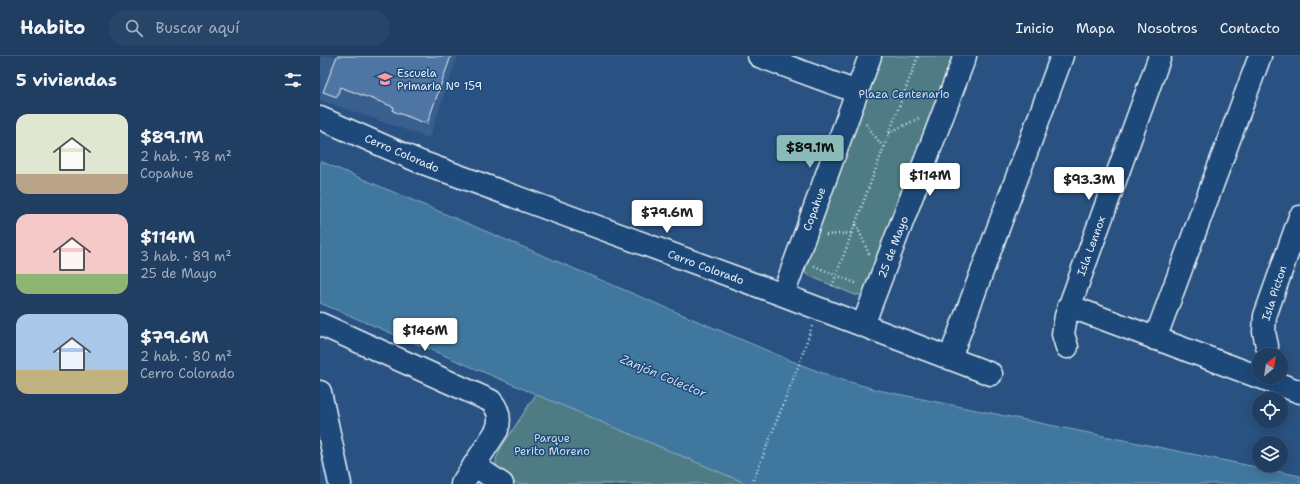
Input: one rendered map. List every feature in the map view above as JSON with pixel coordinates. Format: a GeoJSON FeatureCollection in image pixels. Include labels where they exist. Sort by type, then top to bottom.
{"type":"FeatureCollection","features":[{"type":"Feature","properties":{"kind":"street"},"geometry":{"type":"LineString","coordinates":[[759,56],[857,92]]}},
{"type":"Feature","properties":{"kind":"street","name":"Copahue"},"geometry":{"type":"LineString","coordinates":[[782,295],[870,56]]}},
{"type":"Feature","properties":{"kind":"street","name":"25 de Mayo"},"geometry":{"type":"LineString","coordinates":[[863,325],[965,56]]}},
{"type":"Feature","properties":{"kind":"street"},"geometry":{"type":"LineString","coordinates":[[950,358],[1062,56]]}},
{"type":"Feature","properties":{"kind":"street","name":"Isla Lennox"},"geometry":{"type":"LineString","coordinates":[[1067,347],[1064,340],[1063,328],[1069,306],[1160,56]]}},
{"type":"Feature","properties":{"kind":"street"},"geometry":{"type":"LineString","coordinates":[[1156,338],[1260,56]]}},
{"type":"Feature","properties":{"kind":"street","name":"Cerro Colorado"},"geometry":{"type":"LineString","coordinates":[[326,120],[395,152],[428,165],[863,325],[991,374]]}},
{"type":"Feature","properties":{"kind":"street","name":"Isla Picton"},"geometry":{"type":"LineString","coordinates":[[1267,346],[1264,326],[1265,316],[1300,217]]}},
{"type":"Feature","properties":{"kind":"street"},"geometry":{"type":"LineString","coordinates":[[1069,306],[1252,374]]}},
{"type":"Feature","properties":{"kind":"street"},"geometry":{"type":"LineString","coordinates":[[320,324],[491,401],[499,414],[497,430],[462,484]]}},
{"type":"Feature","properties":{"kind":"street"},"geometry":{"type":"LineString","coordinates":[[1278,384],[1300,392]]}},
{"type":"Feature","properties":{"kind":"street"},"geometry":{"type":"LineString","coordinates":[[320,392],[327,459],[340,484]]}},
{"type":"Feature","properties":{"kind":"street"},"geometry":{"type":"LineString","coordinates":[[474,465],[502,484]]}},
{"type":"Feature","properties":{"kind":"path"},"geometry":{"type":"LineString","coordinates":[[832,286],[918,56]]}},
{"type":"Feature","properties":{"kind":"path"},"geometry":{"type":"LineString","coordinates":[[889,133],[925,115]]}},
{"type":"Feature","properties":{"kind":"path"},"geometry":{"type":"LineString","coordinates":[[865,123],[884,147]]}},
{"type":"Feature","properties":{"kind":"path"},"geometry":{"type":"LineString","coordinates":[[856,224],[870,258]]}},
{"type":"Feature","properties":{"kind":"path"},"geometry":{"type":"LineString","coordinates":[[823,235],[852,233]]}},
{"type":"Feature","properties":{"kind":"path"},"geometry":{"type":"LineString","coordinates":[[812,266],[861,285]]}},
{"type":"Feature","properties":{"kind":"path"},"geometry":{"type":"LineString","coordinates":[[752,484],[799,364],[818,309]]}},
{"type":"Feature","properties":{"kind":"shaded area","name":"Escuela Primaria N° 159"},"geometry":{"type":"Polygon","coordinates":[[[321,56],[458,56],[429,138],[320,100],[321,56]]]}},
{"type":"Feature","properties":{"kind":"green space","name":"Plaza Centenario"},"geometry":{"type":"Polygon","coordinates":[[[880,56],[956,56],[863,295],[855,295],[806,274],[804,269],[880,56]]]}},
{"type":"Feature","properties":{"kind":"green space","name":"Parque Perito Moreno"},"geometry":{"type":"Polygon","coordinates":[[[536,394],[748,484],[517,484],[498,470],[496,459],[501,448],[536,394]]]}},
{"type":"Feature","properties":{"kind":"water","name":"Zanjón Colector"},"geometry":{"type":"Polygon","coordinates":[[[320,161],[799,364],[836,378],[878,390],[1252,466],[1252,472],[1280,472],[1300,476],[1300,484],[748,484],[320,303],[320,161]]]}},
{"type":"Feature","properties":{"kind":"building","name":"Escuela Primaria N° 159"},"geometry":{"type":"Polygon","coordinates":[[[337,56],[451,56],[427,124],[393,111],[394,107],[340,87],[337,97],[323,92],[337,56]]]}},
{"type":"Feature","properties":{"kind":"place","name":"Escuela Primaria N° 159"},"geometry":{"type":"Point","coordinates":[385,79]}}]}
